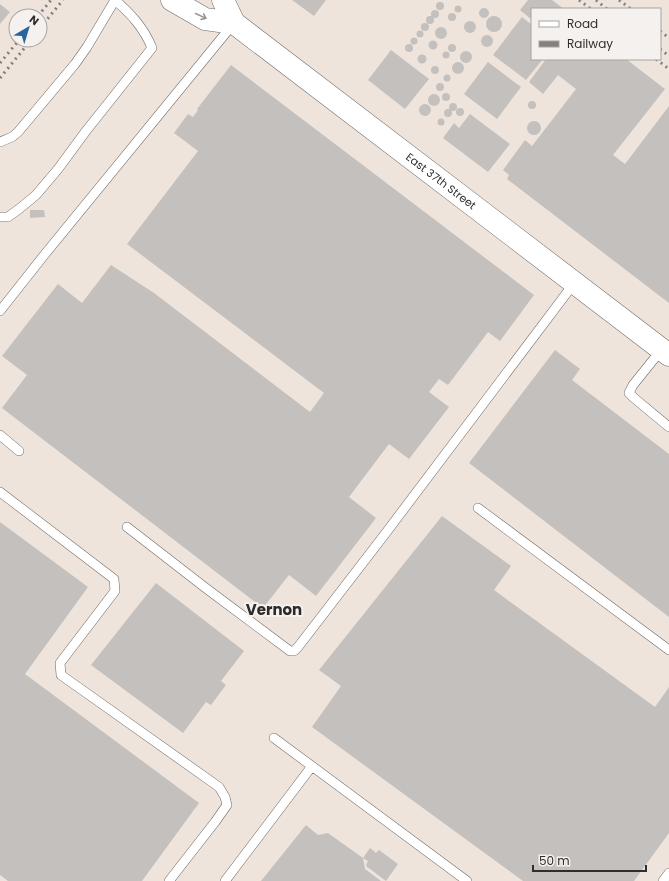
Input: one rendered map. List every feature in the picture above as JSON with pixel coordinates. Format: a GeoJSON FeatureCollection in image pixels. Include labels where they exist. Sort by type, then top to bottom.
{"type":"FeatureCollection","features":[{"type":"Feature","properties":{"kind":"main road"},"geometry":{"type":"LineString","coordinates":[[172,0],[205,19],[234,23]]}},
{"type":"Feature","properties":{"kind":"main road","name":"East 37th Street"},"geometry":{"type":"LineString","coordinates":[[223,0],[234,23],[665,352]]}},
{"type":"Feature","properties":{"kind":"lane"},"geometry":{"type":"LineString","coordinates":[[0,142],[12,137],[18,132],[75,64],[87,48],[115,0],[131,14],[148,38],[152,48],[36,195],[8,217],[0,217]]}},
{"type":"Feature","properties":{"kind":"lane"},"geometry":{"type":"LineString","coordinates":[[0,311],[234,23]]}},
{"type":"Feature","properties":{"kind":"lane"},"geometry":{"type":"LineString","coordinates":[[127,527],[231,607],[290,651],[294,652],[575,282]]}},
{"type":"Feature","properties":{"kind":"lane"},"geometry":{"type":"LineString","coordinates":[[665,352],[633,385],[629,392],[634,398],[669,427]]}},
{"type":"Feature","properties":{"kind":"lane"},"geometry":{"type":"LineString","coordinates":[[0,434],[19,451]]}},
{"type":"Feature","properties":{"kind":"lane"},"geometry":{"type":"LineString","coordinates":[[0,492],[114,579],[115,591],[60,663],[61,675],[219,787],[225,797],[227,805],[169,881]]}},
{"type":"Feature","properties":{"kind":"lane"},"geometry":{"type":"LineString","coordinates":[[478,508],[669,650]]}},
{"type":"Feature","properties":{"kind":"lane"},"geometry":{"type":"LineString","coordinates":[[274,738],[467,881]]}},
{"type":"Feature","properties":{"kind":"lane"},"geometry":{"type":"LineString","coordinates":[[225,881],[312,766]]}},
{"type":"Feature","properties":{"kind":"lane"},"geometry":{"type":"LineString","coordinates":[[663,881],[669,873]]}},
{"type":"Feature","properties":{"kind":"shaded area"},"geometry":{"type":"Polygon","coordinates":[[[0,0],[669,0],[669,881],[0,881],[0,0]]]}},
{"type":"Feature","properties":{"kind":"building"},"geometry":{"type":"Polygon","coordinates":[[[292,0],[326,0],[314,16],[292,0]]]}},
{"type":"Feature","properties":{"kind":"building"},"geometry":{"type":"Polygon","coordinates":[[[528,0],[552,0],[563,8],[531,8],[531,19],[520,10],[528,0]]]}},
{"type":"Feature","properties":{"kind":"building"},"geometry":{"type":"Polygon","coordinates":[[[438,2],[442,2],[444,6],[442,10],[438,10],[436,8],[436,4],[438,2]]]}},
{"type":"Feature","properties":{"kind":"building"},"geometry":{"type":"Polygon","coordinates":[[[0,4],[8,10],[8,14],[0,24],[0,4]]]}},
{"type":"Feature","properties":{"kind":"building"},"geometry":{"type":"Polygon","coordinates":[[[458,5],[461,6],[461,12],[458,13],[455,12],[454,9],[455,6],[458,5]]]}},
{"type":"Feature","properties":{"kind":"building"},"geometry":{"type":"Polygon","coordinates":[[[484,8],[489,13],[484,18],[479,13],[484,8]]]}},
{"type":"Feature","properties":{"kind":"building"},"geometry":{"type":"Polygon","coordinates":[[[435,10],[438,11],[438,17],[435,18],[432,17],[431,14],[432,11],[435,10]]]}},
{"type":"Feature","properties":{"kind":"building"},"geometry":{"type":"Polygon","coordinates":[[[452,13],[455,14],[455,20],[452,21],[449,20],[448,17],[449,14],[452,13]]]}},
{"type":"Feature","properties":{"kind":"building"},"geometry":{"type":"Polygon","coordinates":[[[430,16],[433,17],[433,23],[430,24],[427,23],[426,20],[427,17],[430,16]]]}},
{"type":"Feature","properties":{"kind":"building"},"geometry":{"type":"Polygon","coordinates":[[[494,16],[500,18],[502,24],[500,30],[494,32],[488,30],[486,24],[488,18],[494,16]]]}},
{"type":"Feature","properties":{"kind":"building"},"geometry":{"type":"Polygon","coordinates":[[[522,17],[531,24],[531,60],[542,60],[526,80],[493,55],[522,17]]]}},
{"type":"Feature","properties":{"kind":"building"},"geometry":{"type":"Polygon","coordinates":[[[468,21],[472,21],[476,27],[472,33],[468,33],[464,29],[464,25],[468,21]]]}},
{"type":"Feature","properties":{"kind":"building"},"geometry":{"type":"Polygon","coordinates":[[[423,23],[427,23],[429,27],[427,31],[423,31],[421,29],[421,25],[423,23]]]}},
{"type":"Feature","properties":{"kind":"building"},"geometry":{"type":"Polygon","coordinates":[[[439,27],[443,27],[447,33],[443,39],[439,39],[435,35],[435,31],[439,27]]]}},
{"type":"Feature","properties":{"kind":"building"},"geometry":{"type":"Polygon","coordinates":[[[420,30],[423,31],[423,37],[420,38],[417,37],[416,34],[417,31],[420,30]]]}},
{"type":"Feature","properties":{"kind":"building"},"geometry":{"type":"Polygon","coordinates":[[[485,35],[489,35],[493,41],[489,47],[485,47],[481,43],[481,39],[485,35]]]}},
{"type":"Feature","properties":{"kind":"building"},"geometry":{"type":"Polygon","coordinates":[[[414,37],[417,38],[417,44],[414,45],[411,44],[410,41],[411,38],[414,37]]]}},
{"type":"Feature","properties":{"kind":"building"},"geometry":{"type":"Polygon","coordinates":[[[433,40],[438,45],[433,50],[428,45],[433,40]]]}},
{"type":"Feature","properties":{"kind":"building"},"geometry":{"type":"Polygon","coordinates":[[[407,44],[411,44],[413,48],[411,52],[407,52],[405,50],[405,46],[407,44]]]}},
{"type":"Feature","properties":{"kind":"building"},"geometry":{"type":"Polygon","coordinates":[[[452,44],[455,45],[455,51],[452,52],[449,51],[448,48],[449,45],[452,44]]]}},
{"type":"Feature","properties":{"kind":"building"},"geometry":{"type":"Polygon","coordinates":[[[391,50],[429,79],[405,109],[368,80],[391,50]]]}},
{"type":"Feature","properties":{"kind":"building"},"geometry":{"type":"Polygon","coordinates":[[[446,51],[449,52],[449,58],[446,59],[443,58],[442,55],[443,52],[446,51]]]}},
{"type":"Feature","properties":{"kind":"building"},"geometry":{"type":"Polygon","coordinates":[[[464,51],[468,51],[472,57],[468,63],[464,63],[460,59],[460,55],[464,51]]]}},
{"type":"Feature","properties":{"kind":"building"},"geometry":{"type":"Polygon","coordinates":[[[420,55],[424,55],[426,59],[424,63],[420,63],[418,61],[418,57],[420,55]]]}},
{"type":"Feature","properties":{"kind":"building"},"geometry":{"type":"Polygon","coordinates":[[[545,60],[627,60],[665,89],[613,155],[625,164],[669,106],[669,303],[507,179],[509,175],[503,170],[525,140],[532,146],[576,89],[558,75],[543,94],[529,82],[545,60]]]}},
{"type":"Feature","properties":{"kind":"building"},"geometry":{"type":"Polygon","coordinates":[[[456,62],[460,62],[464,68],[460,74],[456,74],[452,70],[452,66],[456,62]]]}},
{"type":"Feature","properties":{"kind":"building"},"geometry":{"type":"Polygon","coordinates":[[[488,62],[521,87],[497,119],[464,94],[488,62]]]}},
{"type":"Feature","properties":{"kind":"building"},"geometry":{"type":"Polygon","coordinates":[[[231,65],[534,295],[500,341],[488,332],[448,385],[439,379],[429,392],[449,407],[409,459],[389,444],[349,497],[376,518],[316,596],[289,575],[263,608],[2,408],[27,375],[2,356],[58,284],[82,303],[111,265],[154,293],[310,412],[324,393],[127,244],[198,151],[174,133],[188,114],[193,117],[198,110],[197,109],[231,65]]]}},
{"type":"Feature","properties":{"kind":"building"},"geometry":{"type":"Polygon","coordinates":[[[433,66],[437,66],[439,70],[437,74],[433,74],[431,72],[431,68],[433,66]]]}},
{"type":"Feature","properties":{"kind":"building"},"geometry":{"type":"Polygon","coordinates":[[[447,74],[450,75],[450,81],[447,82],[444,81],[443,78],[444,75],[447,74]]]}},
{"type":"Feature","properties":{"kind":"building"},"geometry":{"type":"Polygon","coordinates":[[[440,83],[443,84],[443,90],[440,91],[437,90],[436,87],[437,84],[440,83]]]}},
{"type":"Feature","properties":{"kind":"building"},"geometry":{"type":"Polygon","coordinates":[[[446,93],[449,94],[449,100],[446,101],[443,100],[442,97],[443,94],[446,93]]]}},
{"type":"Feature","properties":{"kind":"building"},"geometry":{"type":"Polygon","coordinates":[[[432,94],[436,94],[440,100],[436,106],[432,106],[428,102],[428,98],[432,94]]]}},
{"type":"Feature","properties":{"kind":"building"},"geometry":{"type":"Polygon","coordinates":[[[530,101],[534,101],[536,105],[534,109],[530,109],[528,107],[528,103],[530,101]]]}},
{"type":"Feature","properties":{"kind":"building"},"geometry":{"type":"Polygon","coordinates":[[[453,103],[456,104],[456,110],[453,111],[450,110],[449,107],[450,104],[453,103]]]}},
{"type":"Feature","properties":{"kind":"building"},"geometry":{"type":"Polygon","coordinates":[[[423,104],[427,104],[431,110],[427,116],[423,116],[419,112],[419,108],[423,104]]]}},
{"type":"Feature","properties":{"kind":"building"},"geometry":{"type":"Polygon","coordinates":[[[460,108],[463,109],[463,115],[460,116],[457,115],[456,112],[457,109],[460,108]]]}},
{"type":"Feature","properties":{"kind":"building"},"geometry":{"type":"Polygon","coordinates":[[[448,109],[451,110],[451,116],[448,117],[445,116],[444,113],[445,110],[448,109]]]}},
{"type":"Feature","properties":{"kind":"building"},"geometry":{"type":"Polygon","coordinates":[[[470,114],[510,144],[488,172],[443,138],[454,123],[459,128],[470,114]]]}},
{"type":"Feature","properties":{"kind":"building"},"geometry":{"type":"Polygon","coordinates":[[[441,118],[444,119],[444,125],[441,126],[438,125],[437,122],[438,119],[441,118]]]}},
{"type":"Feature","properties":{"kind":"building"},"geometry":{"type":"Polygon","coordinates":[[[531,121],[537,121],[541,125],[541,131],[537,135],[531,135],[527,131],[527,125],[531,121]]]}},
{"type":"Feature","properties":{"kind":"building"},"geometry":{"type":"Polygon","coordinates":[[[30,210],[44,210],[45,217],[30,218],[30,210]]]}},
{"type":"Feature","properties":{"kind":"building"},"geometry":{"type":"Polygon","coordinates":[[[555,350],[580,369],[572,380],[669,454],[669,617],[469,463],[555,350]]]}},
{"type":"Feature","properties":{"kind":"building"},"geometry":{"type":"Polygon","coordinates":[[[442,516],[511,566],[494,590],[655,707],[669,687],[669,833],[634,881],[523,881],[312,727],[341,686],[319,670],[442,516]]]}},
{"type":"Feature","properties":{"kind":"building"},"geometry":{"type":"Polygon","coordinates":[[[0,522],[88,587],[25,674],[199,803],[142,881],[8,881],[0,875],[0,522]]]}},
{"type":"Feature","properties":{"kind":"building"},"geometry":{"type":"Polygon","coordinates":[[[156,583],[244,651],[221,681],[226,685],[211,705],[206,702],[183,733],[91,665],[156,583]]]}},
{"type":"Feature","properties":{"kind":"building"},"geometry":{"type":"Polygon","coordinates":[[[306,825],[318,835],[328,833],[363,858],[365,869],[381,881],[261,881],[306,825]]]}},
{"type":"Feature","properties":{"kind":"building"},"geometry":{"type":"Polygon","coordinates":[[[370,848],[376,853],[379,850],[398,864],[386,881],[366,866],[368,861],[363,858],[370,848]]]}},
{"type":"Feature","properties":{"kind":"railway"},"geometry":{"type":"LineString","coordinates":[[44,8],[51,0]]}},
{"type":"Feature","properties":{"kind":"railway"},"geometry":{"type":"LineString","coordinates":[[48,18],[63,0]]}},
{"type":"Feature","properties":{"kind":"railway"},"geometry":{"type":"LineString","coordinates":[[579,0],[590,8]]}},
{"type":"Feature","properties":{"kind":"railway"},"geometry":{"type":"LineString","coordinates":[[596,0],[606,8]]}},
{"type":"Feature","properties":{"kind":"railway"},"geometry":{"type":"LineString","coordinates":[[619,0],[630,8]]}},
{"type":"Feature","properties":{"kind":"railway"},"geometry":{"type":"LineString","coordinates":[[661,32],[669,38]]}},
{"type":"Feature","properties":{"kind":"railway"},"geometry":{"type":"LineString","coordinates":[[0,63],[12,48]]}},
{"type":"Feature","properties":{"kind":"railway"},"geometry":{"type":"LineString","coordinates":[[0,78],[24,48]]}},
{"type":"Feature","properties":{"kind":"railway"},"geometry":{"type":"LineString","coordinates":[[661,50],[669,56]]}},
{"type":"Feature","properties":{"kind":"railway"},"geometry":{"type":"LineString","coordinates":[[657,60],[669,69]]}},
{"type":"Feature","properties":{"kind":"district","name":"Vernon"},"geometry":{"type":"Point","coordinates":[274,609]}}]}
